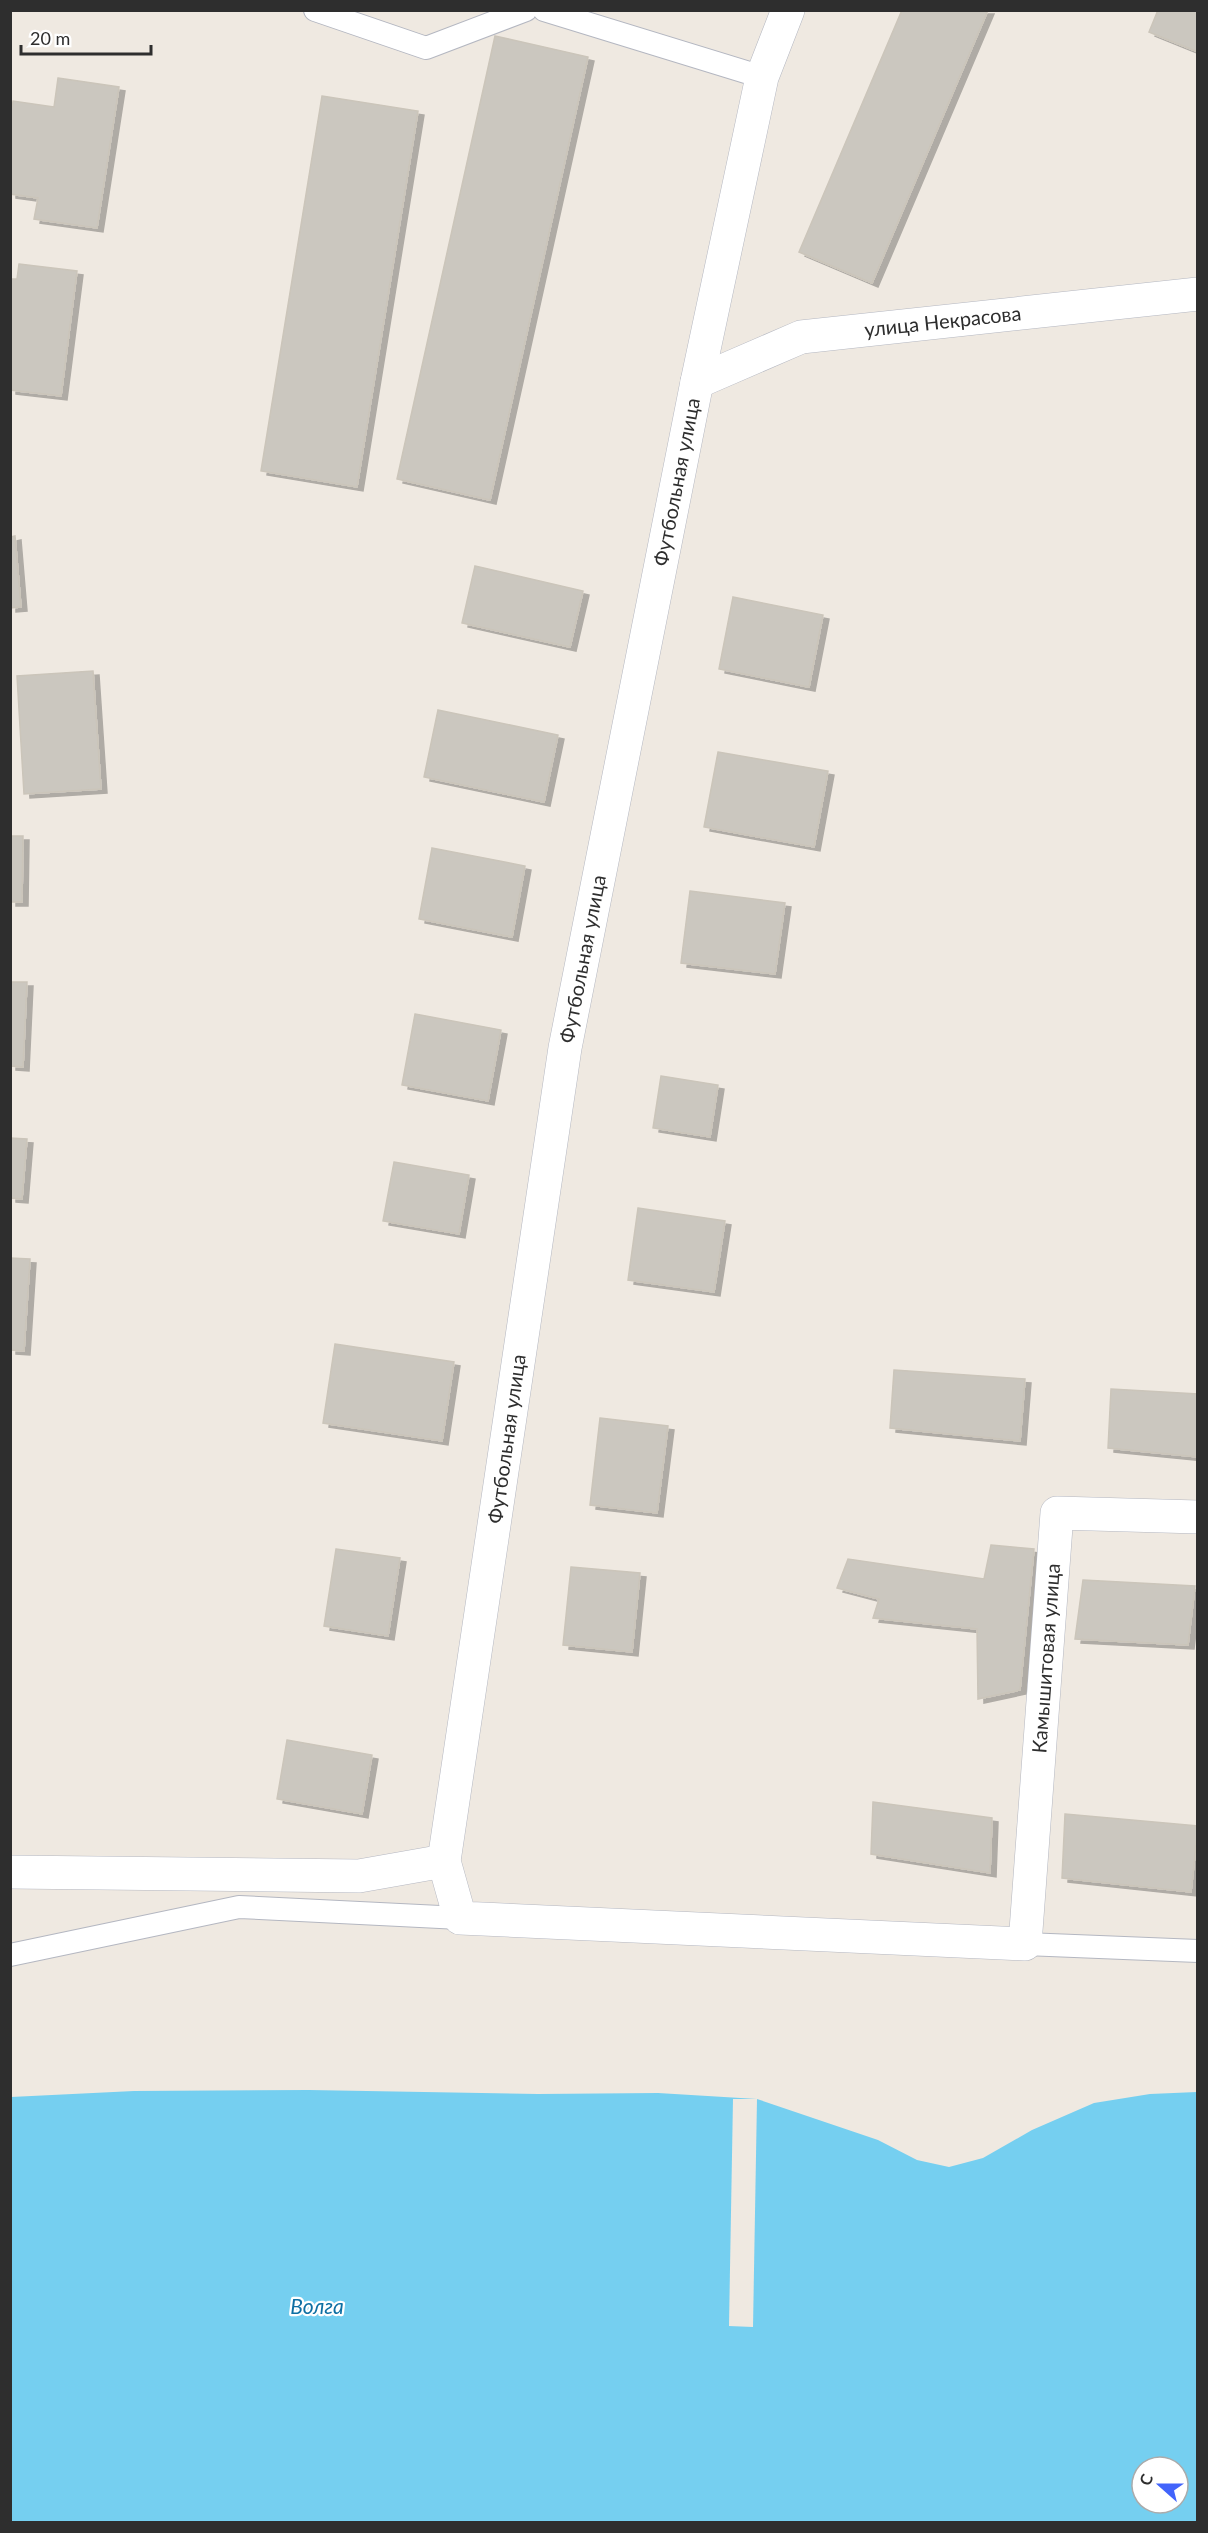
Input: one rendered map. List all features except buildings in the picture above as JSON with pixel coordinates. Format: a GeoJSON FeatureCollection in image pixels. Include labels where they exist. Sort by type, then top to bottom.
{"type":"FeatureCollection","features":[{"type":"Feature","properties":{"kind":"street","name":"Футбольная улица"},"geometry":{"type":"LineString","coordinates":[[460,1918],[444,1861],[565,1047],[697,382],[762,77],[788,10]]}},
{"type":"Feature","properties":{"kind":"street","name":"улица Некрасова"},"geometry":{"type":"LineString","coordinates":[[697,382],[801,338],[1197,294]]}},
{"type":"Feature","properties":{"kind":"street","name":"Камышитовая улица"},"geometry":{"type":"LineString","coordinates":[[1025,1944],[1057,1513],[1197,1516]]}},
{"type":"Feature","properties":{"kind":"street"},"geometry":{"type":"LineString","coordinates":[[10,1872],[359,1876],[444,1861]]}},
{"type":"Feature","properties":{"kind":"street"},"geometry":{"type":"LineString","coordinates":[[460,1918],[1025,1944]]}},
{"type":"Feature","properties":{"kind":"lane"},"geometry":{"type":"LineString","coordinates":[[315,10],[426,48],[526,10]]}},
{"type":"Feature","properties":{"kind":"lane"},"geometry":{"type":"LineString","coordinates":[[544,10],[762,77]]}},
{"type":"Feature","properties":{"kind":"lane"},"geometry":{"type":"LineString","coordinates":[[10,1955],[239,1907],[460,1918]]}},
{"type":"Feature","properties":{"kind":"lane"},"geometry":{"type":"LineString","coordinates":[[1025,1944],[1197,1951]]}},
{"type":"Feature","properties":{"kind":"water","name":"Волга"},"geometry":{"type":"Polygon","coordinates":[[[309,2090],[538,2094],[658,2093],[757,2099],[878,2140],[917,2160],[949,2167],[983,2158],[1032,2130],[1094,2103],[1150,2094],[1197,2092],[1197,2522],[11,2522],[11,2097],[134,2091],[309,2090]]]}},
{"type":"Feature","properties":{"kind":"pier"},"geometry":{"type":"Polygon","coordinates":[[[733,2099],[757,2099],[753,2327],[729,2326],[733,2099]]]}}]}
